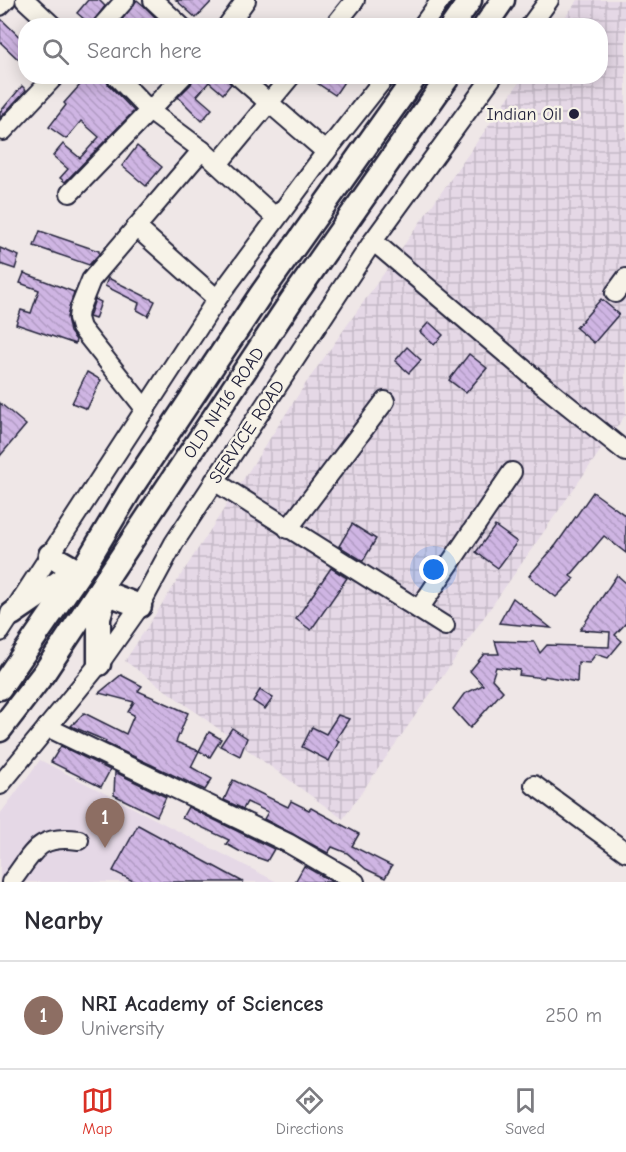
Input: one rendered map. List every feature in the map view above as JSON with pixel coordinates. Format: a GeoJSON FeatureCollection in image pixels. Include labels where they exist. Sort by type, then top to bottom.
{"type":"FeatureCollection","features":[{"type":"Feature","properties":{"kind":"main road"},"geometry":{"type":"LineString","coordinates":[[458,18],[470,0]]}},
{"type":"Feature","properties":{"kind":"main road"},"geometry":{"type":"LineString","coordinates":[[491,18],[503,0]]}},
{"type":"Feature","properties":{"kind":"main road","name":"OLD NH16 ROAD"},"geometry":{"type":"LineString","coordinates":[[0,688],[261,294],[410,84]]}},
{"type":"Feature","properties":{"kind":"main road","name":"OLD NH16 ROAD"},"geometry":{"type":"LineString","coordinates":[[0,730],[44,673],[291,301],[443,84]]}},
{"type":"Feature","properties":{"kind":"main road"},"geometry":{"type":"LineString","coordinates":[[50,555],[82,566]]}},
{"type":"Feature","properties":{"kind":"main road"},"geometry":{"type":"LineString","coordinates":[[6,623],[82,566]]}},
{"type":"Feature","properties":{"kind":"main road"},"geometry":{"type":"LineString","coordinates":[[99,664],[99,618],[113,569]]}},
{"type":"Feature","properties":{"kind":"main road"},"geometry":{"type":"LineString","coordinates":[[106,593],[140,606]]}},
{"type":"Feature","properties":{"kind":"street"},"geometry":{"type":"LineString","coordinates":[[0,6],[6,0]]}},
{"type":"Feature","properties":{"kind":"street"},"geometry":{"type":"LineString","coordinates":[[25,0],[44,18]]}},
{"type":"Feature","properties":{"kind":"street"},"geometry":{"type":"LineString","coordinates":[[109,18],[125,0]]}},
{"type":"Feature","properties":{"kind":"street"},"geometry":{"type":"LineString","coordinates":[[153,0],[172,18]]}},
{"type":"Feature","properties":{"kind":"street"},"geometry":{"type":"LineString","coordinates":[[233,18],[246,0]]}},
{"type":"Feature","properties":{"kind":"street"},"geometry":{"type":"LineString","coordinates":[[340,18],[355,0]]}},
{"type":"Feature","properties":{"kind":"street"},"geometry":{"type":"LineString","coordinates":[[428,18],[441,0]]}},
{"type":"Feature","properties":{"kind":"street"},"geometry":{"type":"LineString","coordinates":[[536,18],[549,0]]}},
{"type":"Feature","properties":{"kind":"street"},"geometry":{"type":"LineString","coordinates":[[3,131],[47,84]]}},
{"type":"Feature","properties":{"kind":"street"},"geometry":{"type":"LineString","coordinates":[[124,84],[151,112],[218,164],[276,218]]}},
{"type":"Feature","properties":{"kind":"street"},"geometry":{"type":"LineString","coordinates":[[70,194],[176,84]]}},
{"type":"Feature","properties":{"kind":"street"},"geometry":{"type":"LineString","coordinates":[[247,84],[326,152]]}},
{"type":"Feature","properties":{"kind":"street"},"geometry":{"type":"LineString","coordinates":[[218,164],[284,84]]}},
{"type":"Feature","properties":{"kind":"street"},"geometry":{"type":"LineString","coordinates":[[6,623],[218,299],[276,218],[380,84]]}},
{"type":"Feature","properties":{"kind":"street","name":"SERVICE ROAD"},"geometry":{"type":"LineString","coordinates":[[0,785],[99,664],[140,606],[174,543],[373,241],[487,84]]}},
{"type":"Feature","properties":{"kind":"street"},"geometry":{"type":"LineString","coordinates":[[147,410],[81,328],[78,318],[90,280],[201,150]]}},
{"type":"Feature","properties":{"kind":"street"},"geometry":{"type":"LineString","coordinates":[[136,227],[218,299]]}},
{"type":"Feature","properties":{"kind":"street"},"geometry":{"type":"LineString","coordinates":[[373,241],[545,387],[626,452]]}},
{"type":"Feature","properties":{"kind":"street"},"geometry":{"type":"LineString","coordinates":[[615,294],[626,278]]}},
{"type":"Feature","properties":{"kind":"street"},"geometry":{"type":"LineString","coordinates":[[288,529],[385,401]]}},
{"type":"Feature","properties":{"kind":"street"},"geometry":{"type":"LineString","coordinates":[[419,609],[512,472]]}},
{"type":"Feature","properties":{"kind":"street"},"geometry":{"type":"LineString","coordinates":[[214,482],[445,626]]}},
{"type":"Feature","properties":{"kind":"street"},"geometry":{"type":"LineString","coordinates":[[47,727],[288,843],[355,882]]}},
{"type":"Feature","properties":{"kind":"street"},"geometry":{"type":"LineString","coordinates":[[534,785],[626,852]]}},
{"type":"Feature","properties":{"kind":"street"},"geometry":{"type":"LineString","coordinates":[[11,882],[39,846],[50,839],[58,837],[79,840]]}},
{"type":"Feature","properties":{"kind":"shaded area"},"geometry":{"type":"Polygon","coordinates":[[[578,0],[626,0],[626,414],[343,819],[125,661],[304,386],[518,84],[608,84],[608,18],[564,18],[578,0]]]}},
{"type":"Feature","properties":{"kind":"shaded area"},"geometry":{"type":"Polygon","coordinates":[[[40,760],[277,882],[0,882],[0,814],[40,760]]]}},
{"type":"Feature","properties":{"kind":"building"},"geometry":{"type":"Polygon","coordinates":[[[88,0],[99,0],[105,6],[96,18],[83,18],[77,13],[88,0]]]}},
{"type":"Feature","properties":{"kind":"building"},"geometry":{"type":"Polygon","coordinates":[[[137,0],[156,18],[123,18],[137,0]]]}},
{"type":"Feature","properties":{"kind":"building"},"geometry":{"type":"Polygon","coordinates":[[[176,0],[213,0],[196,18],[176,0]]]}},
{"type":"Feature","properties":{"kind":"building"},"geometry":{"type":"Polygon","coordinates":[[[0,18],[18,35],[18,59],[0,42],[0,18]]]}},
{"type":"Feature","properties":{"kind":"building"},"geometry":{"type":"Polygon","coordinates":[[[81,84],[108,84],[134,111],[65,182],[60,178],[68,169],[53,156],[63,144],[80,158],[99,137],[81,121],[66,139],[49,127],[66,105],[64,103],[81,84]]]}},
{"type":"Feature","properties":{"kind":"building"},"geometry":{"type":"Polygon","coordinates":[[[191,84],[207,84],[197,96],[212,109],[202,121],[178,97],[191,84]]]}},
{"type":"Feature","properties":{"kind":"building"},"geometry":{"type":"Polygon","coordinates":[[[211,84],[231,84],[223,94],[211,84]]]}},
{"type":"Feature","properties":{"kind":"building"},"geometry":{"type":"Polygon","coordinates":[[[318,84],[343,84],[335,95],[318,84]]]}},
{"type":"Feature","properties":{"kind":"building"},"geometry":{"type":"Polygon","coordinates":[[[22,86],[26,90],[0,118],[0,112],[22,86]]]}},
{"type":"Feature","properties":{"kind":"building"},"geometry":{"type":"Polygon","coordinates":[[[137,146],[162,167],[146,186],[122,166],[137,146]]]}},
{"type":"Feature","properties":{"kind":"building"},"geometry":{"type":"Polygon","coordinates":[[[40,231],[99,251],[99,254],[89,265],[34,246],[40,231]]]}},
{"type":"Feature","properties":{"kind":"building"},"geometry":{"type":"Polygon","coordinates":[[[0,248],[19,256],[15,269],[0,264],[0,248]]]}},
{"type":"Feature","properties":{"kind":"building"},"geometry":{"type":"Polygon","coordinates":[[[24,273],[74,292],[67,317],[70,332],[76,340],[75,344],[16,324],[21,310],[31,313],[39,290],[20,283],[24,273]]]}},
{"type":"Feature","properties":{"kind":"building"},"geometry":{"type":"Polygon","coordinates":[[[108,278],[155,301],[148,316],[137,310],[139,303],[105,286],[108,278]]]}},
{"type":"Feature","properties":{"kind":"building"},"geometry":{"type":"Polygon","coordinates":[[[95,299],[101,302],[95,319],[89,317],[95,299]]]}},
{"type":"Feature","properties":{"kind":"building"},"geometry":{"type":"Polygon","coordinates":[[[601,299],[619,314],[594,343],[576,328],[601,299]]]}},
{"type":"Feature","properties":{"kind":"building"},"geometry":{"type":"Polygon","coordinates":[[[429,322],[443,335],[434,345],[420,332],[429,322]]]}},
{"type":"Feature","properties":{"kind":"building"},"geometry":{"type":"Polygon","coordinates":[[[407,347],[421,360],[409,373],[395,361],[407,347]]]}},
{"type":"Feature","properties":{"kind":"building"},"geometry":{"type":"Polygon","coordinates":[[[469,354],[487,368],[466,393],[449,380],[469,354]]]}},
{"type":"Feature","properties":{"kind":"building"},"geometry":{"type":"Polygon","coordinates":[[[87,372],[101,380],[87,409],[72,403],[87,372]]]}},
{"type":"Feature","properties":{"kind":"building"},"geometry":{"type":"Polygon","coordinates":[[[0,403],[26,425],[0,456],[0,403]]]}},
{"type":"Feature","properties":{"kind":"building"},"geometry":{"type":"Polygon","coordinates":[[[593,492],[626,516],[626,553],[604,536],[570,576],[574,579],[556,597],[529,576],[556,545],[593,492]]]}},
{"type":"Feature","properties":{"kind":"building"},"geometry":{"type":"Polygon","coordinates":[[[352,524],[376,539],[363,561],[339,546],[352,524]]]}},
{"type":"Feature","properties":{"kind":"building"},"geometry":{"type":"Polygon","coordinates":[[[495,526],[517,542],[498,568],[476,552],[495,526]]]}},
{"type":"Feature","properties":{"kind":"building"},"geometry":{"type":"Polygon","coordinates":[[[331,568],[347,578],[311,630],[296,619],[331,568]]]}},
{"type":"Feature","properties":{"kind":"building"},"geometry":{"type":"Polygon","coordinates":[[[617,575],[626,583],[626,623],[615,635],[622,641],[608,658],[596,654],[589,663],[578,662],[577,682],[545,676],[544,678],[519,675],[520,670],[496,667],[492,679],[503,691],[470,728],[453,709],[464,694],[483,685],[470,671],[484,654],[499,654],[495,641],[534,642],[540,653],[547,645],[609,647],[610,632],[580,630],[617,575]]]}},
{"type":"Feature","properties":{"kind":"building"},"geometry":{"type":"Polygon","coordinates":[[[513,598],[551,628],[499,623],[513,598]]]}},
{"type":"Feature","properties":{"kind":"building"},"geometry":{"type":"Polygon","coordinates":[[[121,675],[142,686],[138,691],[188,713],[176,742],[199,751],[191,767],[212,779],[205,790],[71,726],[84,713],[126,734],[134,715],[128,712],[134,702],[99,693],[121,675]]]}},
{"type":"Feature","properties":{"kind":"building"},"geometry":{"type":"Polygon","coordinates":[[[260,690],[273,698],[265,709],[253,701],[260,690]]]}},
{"type":"Feature","properties":{"kind":"building"},"geometry":{"type":"Polygon","coordinates":[[[338,715],[349,719],[336,739],[339,741],[329,761],[302,747],[312,727],[326,734],[338,715]]]}},
{"type":"Feature","properties":{"kind":"building"},"geometry":{"type":"Polygon","coordinates":[[[232,728],[247,738],[240,756],[220,746],[232,728]]]}},
{"type":"Feature","properties":{"kind":"building"},"geometry":{"type":"Polygon","coordinates":[[[209,732],[221,739],[210,757],[199,751],[209,732]]]}},
{"type":"Feature","properties":{"kind":"building"},"geometry":{"type":"Polygon","coordinates":[[[61,746],[110,770],[101,787],[51,762],[61,746]]]}},
{"type":"Feature","properties":{"kind":"building"},"geometry":{"type":"Polygon","coordinates":[[[115,772],[166,797],[157,816],[114,795],[115,772]]]}},
{"type":"Feature","properties":{"kind":"building"},"geometry":{"type":"Polygon","coordinates":[[[233,780],[288,807],[291,801],[309,810],[311,808],[359,834],[352,846],[392,866],[385,878],[366,869],[347,853],[332,847],[328,853],[264,819],[268,812],[247,802],[243,809],[224,800],[233,780]]]}},
{"type":"Feature","properties":{"kind":"building"},"geometry":{"type":"Polygon","coordinates":[[[188,807],[274,849],[267,861],[239,851],[226,844],[229,840],[182,818],[188,807]]]}},
{"type":"Feature","properties":{"kind":"building"},"geometry":{"type":"Polygon","coordinates":[[[138,825],[243,882],[135,882],[113,871],[138,825]]]}},
{"type":"Feature","properties":{"kind":"building"},"geometry":{"type":"Polygon","coordinates":[[[304,866],[333,882],[295,882],[304,866]]]}},
{"type":"Feature","properties":{"kind":"place","name":"Indian Oil"},"geometry":{"type":"Point","coordinates":[574,114]}},
{"type":"Feature","properties":{"kind":"place","name":"NRI Academy of Sciences"},"geometry":{"type":"Point","coordinates":[105,848]}}]}
